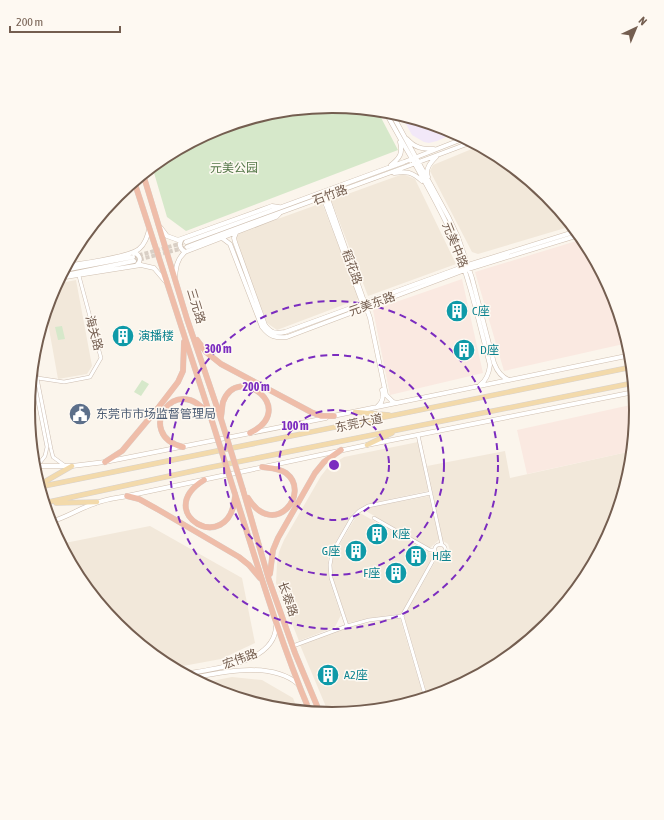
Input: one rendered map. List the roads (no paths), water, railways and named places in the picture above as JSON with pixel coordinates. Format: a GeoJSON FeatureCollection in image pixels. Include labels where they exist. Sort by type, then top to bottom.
{"type":"FeatureCollection","features":[{"type":"Feature","properties":{"kind":"highway","name":"三元路"},"geometry":{"type":"LineString","coordinates":[[145,179],[192,334],[243,490]]}},
{"type":"Feature","properties":{"kind":"highway","name":"三元路"},"geometry":{"type":"LineString","coordinates":[[136,187],[235,494]]}},
{"type":"Feature","properties":{"kind":"highway"},"geometry":{"type":"LineString","coordinates":[[192,334],[206,352],[221,364],[311,412],[321,416],[334,416]]}},
{"type":"Feature","properties":{"kind":"highway"},"geometry":{"type":"LineString","coordinates":[[105,462],[122,451],[178,382],[183,370],[184,335]]}},
{"type":"Feature","properties":{"kind":"highway"},"geometry":{"type":"LineString","coordinates":[[221,420],[223,402],[232,391],[238,387],[244,386],[255,388],[266,399],[269,412],[262,426],[250,433]]}},
{"type":"Feature","properties":{"kind":"highway"},"geometry":{"type":"LineString","coordinates":[[183,447],[175,445],[169,441],[164,436],[161,429],[160,417],[171,402],[184,398],[190,400],[202,408],[212,421]]}},
{"type":"Feature","properties":{"kind":"highway"},"geometry":{"type":"LineString","coordinates":[[270,580],[271,556],[278,538],[319,468],[341,450]]}},
{"type":"Feature","properties":{"kind":"highway"},"geometry":{"type":"LineString","coordinates":[[243,490],[254,507],[261,513],[269,515],[278,514],[289,507],[295,489],[292,480],[286,473],[276,468],[262,467]]}},
{"type":"Feature","properties":{"kind":"highway"},"geometry":{"type":"LineString","coordinates":[[204,480],[190,491],[186,499],[186,510],[196,524],[213,527],[225,522],[232,510],[235,494]]}},
{"type":"Feature","properties":{"kind":"highway","name":"长泰路"},"geometry":{"type":"LineString","coordinates":[[243,490],[270,580],[293,646],[317,706]]}},
{"type":"Feature","properties":{"kind":"highway","name":"长泰路"},"geometry":{"type":"LineString","coordinates":[[235,494],[276,622],[307,705]]}},
{"type":"Feature","properties":{"kind":"highway"},"geometry":{"type":"LineString","coordinates":[[127,496],[157,509],[239,557],[256,573],[263,583]]}},
{"type":"Feature","properties":{"kind":"main road","name":"东莞大道"},"geometry":{"type":"LineString","coordinates":[[45,485],[623,368]]}},
{"type":"Feature","properties":{"kind":"main road","name":"东莞大道"},"geometry":{"type":"LineString","coordinates":[[50,502],[118,486],[627,384]]}},
{"type":"Feature","properties":{"kind":"main road"},"geometry":{"type":"LineString","coordinates":[[355,412],[395,415]]}},
{"type":"Feature","properties":{"kind":"main road"},"geometry":{"type":"LineString","coordinates":[[367,445],[399,429]]}},
{"type":"Feature","properties":{"kind":"main road"},"geometry":{"type":"LineString","coordinates":[[44,483],[72,466]]}},
{"type":"Feature","properties":{"kind":"main road"},"geometry":{"type":"LineString","coordinates":[[50,503],[97,502]]}},
{"type":"Feature","properties":{"kind":"street","name":"元美中路"},"geometry":{"type":"LineString","coordinates":[[390,119],[449,218],[458,238],[496,369],[502,377],[509,380]]}},
{"type":"Feature","properties":{"kind":"street","name":"元美中路"},"geometry":{"type":"LineString","coordinates":[[394,120],[400,135]]}},
{"type":"Feature","properties":{"kind":"street"},"geometry":{"type":"LineString","coordinates":[[400,135],[418,148],[436,149]]}},
{"type":"Feature","properties":{"kind":"street"},"geometry":{"type":"LineString","coordinates":[[385,168],[400,156],[402,149],[400,135]]}},
{"type":"Feature","properties":{"kind":"street","name":"石竹路"},"geometry":{"type":"LineString","coordinates":[[184,240],[279,207],[457,141]]}},
{"type":"Feature","properties":{"kind":"street","name":"石竹路"},"geometry":{"type":"LineString","coordinates":[[187,247],[465,145]]}},
{"type":"Feature","properties":{"kind":"street"},"geometry":{"type":"LineString","coordinates":[[428,184],[427,169],[433,160],[440,154]]}},
{"type":"Feature","properties":{"kind":"street"},"geometry":{"type":"LineString","coordinates":[[388,174],[407,172],[415,175],[428,184]]}},
{"type":"Feature","properties":{"kind":"street","name":"稻花路"},"geometry":{"type":"LineString","coordinates":[[325,196],[370,318],[386,395],[393,402],[398,403]]}},
{"type":"Feature","properties":{"kind":"street"},"geometry":{"type":"LineString","coordinates":[[175,278],[176,264],[178,259],[185,252],[276,217],[282,212]]}},
{"type":"Feature","properties":{"kind":"street"},"geometry":{"type":"LineString","coordinates":[[159,225],[164,234],[171,238],[184,240]]}},
{"type":"Feature","properties":{"kind":"street"},"geometry":{"type":"LineString","coordinates":[[67,277],[79,276],[134,259],[147,238],[149,230]]}},
{"type":"Feature","properties":{"kind":"street","name":"元美东路"},"geometry":{"type":"LineString","coordinates":[[236,233],[234,238],[235,242],[250,286],[265,325],[273,333],[285,332],[365,305]]}},
{"type":"Feature","properties":{"kind":"street","name":"元美东路"},"geometry":{"type":"LineString","coordinates":[[222,238],[230,244],[262,327],[272,337],[278,338],[287,336],[466,267],[571,233]]}},
{"type":"Feature","properties":{"kind":"street","name":"元美东路"},"geometry":{"type":"LineString","coordinates":[[466,267],[573,237]]}},
{"type":"Feature","properties":{"kind":"street"},"geometry":{"type":"LineString","coordinates":[[184,240],[180,242],[180,246],[185,252]]}},
{"type":"Feature","properties":{"kind":"street"},"geometry":{"type":"LineString","coordinates":[[73,265],[109,259],[134,259],[144,265],[154,268],[168,284]]}},
{"type":"Feature","properties":{"kind":"street"},"geometry":{"type":"LineString","coordinates":[[71,269],[134,259]]}},
{"type":"Feature","properties":{"kind":"street"},"geometry":{"type":"LineString","coordinates":[[68,275],[134,259]]}},
{"type":"Feature","properties":{"kind":"street","name":"元美中路"},"geometry":{"type":"LineString","coordinates":[[466,267],[490,365],[490,371],[485,381],[478,386]]}},
{"type":"Feature","properties":{"kind":"street","name":"海关路"},"geometry":{"type":"LineString","coordinates":[[37,378],[64,382],[90,377],[101,358],[79,276]]}},
{"type":"Feature","properties":{"kind":"street","name":"稻花路"},"geometry":{"type":"LineString","coordinates":[[365,305],[384,396],[382,402],[377,407]]}},
{"type":"Feature","properties":{"kind":"street"},"geometry":{"type":"LineString","coordinates":[[41,466],[72,466],[105,462],[624,356]]}},
{"type":"Feature","properties":{"kind":"street"},"geometry":{"type":"LineString","coordinates":[[36,388],[50,449],[53,457],[65,466]]}},
{"type":"Feature","properties":{"kind":"street"},"geometry":{"type":"LineString","coordinates":[[36,389],[47,447],[45,456],[40,462]]}},
{"type":"Feature","properties":{"kind":"street"},"geometry":{"type":"LineString","coordinates":[[57,520],[97,502],[341,450],[628,393]]}},
{"type":"Feature","properties":{"kind":"street"},"geometry":{"type":"LineString","coordinates":[[418,435],[442,545],[445,549],[442,556],[436,555]]}},
{"type":"Feature","properties":{"kind":"street"},"geometry":{"type":"LineString","coordinates":[[347,626],[331,578],[330,566],[332,553],[352,518],[359,511],[368,506],[431,493]]}},
{"type":"Feature","properties":{"kind":"street"},"geometry":{"type":"LineString","coordinates":[[374,518],[430,550],[434,550]]}},
{"type":"Feature","properties":{"kind":"street"},"geometry":{"type":"LineString","coordinates":[[434,550],[436,546],[442,545]]}},
{"type":"Feature","properties":{"kind":"street"},"geometry":{"type":"LineString","coordinates":[[434,550],[436,555]]}},
{"type":"Feature","properties":{"kind":"street"},"geometry":{"type":"LineString","coordinates":[[424,692],[402,616],[436,555]]}},
{"type":"Feature","properties":{"kind":"street"},"geometry":{"type":"LineString","coordinates":[[293,646],[347,626],[402,616]]}},
{"type":"Feature","properties":{"kind":"street","name":"宏伟路"},"geometry":{"type":"LineString","coordinates":[[194,672],[228,666],[257,655],[270,644],[275,636],[276,622]]}},
{"type":"Feature","properties":{"kind":"street","name":"宏伟路"},"geometry":{"type":"LineString","coordinates":[[202,676],[229,672],[262,671],[284,674],[298,684]]}},
{"type":"Feature","properties":{"kind":"tunnel"},"geometry":{"type":"LineString","coordinates":[[133,257],[186,242]]}},
{"type":"Feature","properties":{"kind":"tunnel"},"geometry":{"type":"LineString","coordinates":[[134,261],[187,247]]}},
{"type":"Feature","properties":{"kind":"place","name":"C座"},"geometry":{"type":"Point","coordinates":[457,311]}},
{"type":"Feature","properties":{"kind":"place","name":"演播楼"},"geometry":{"type":"Point","coordinates":[123,336]}},
{"type":"Feature","properties":{"kind":"place","name":"D座"},"geometry":{"type":"Point","coordinates":[464,350]}},
{"type":"Feature","properties":{"kind":"place","name":"东莞市市场监督管理局"},"geometry":{"type":"Point","coordinates":[80,414]}},
{"type":"Feature","properties":{"kind":"place","name":"K座"},"geometry":{"type":"Point","coordinates":[377,534]}},
{"type":"Feature","properties":{"kind":"place","name":"G座"},"geometry":{"type":"Point","coordinates":[356,551]}},
{"type":"Feature","properties":{"kind":"place","name":"H座"},"geometry":{"type":"Point","coordinates":[416,556]}},
{"type":"Feature","properties":{"kind":"place","name":"F座"},"geometry":{"type":"Point","coordinates":[396,573]}},
{"type":"Feature","properties":{"kind":"place","name":"A2座"},"geometry":{"type":"Point","coordinates":[328,675]}},
{"type":"Feature","properties":{"kind":"park label","name":"元美公园"},"geometry":{"type":"Point","coordinates":[234,168]}}]}
